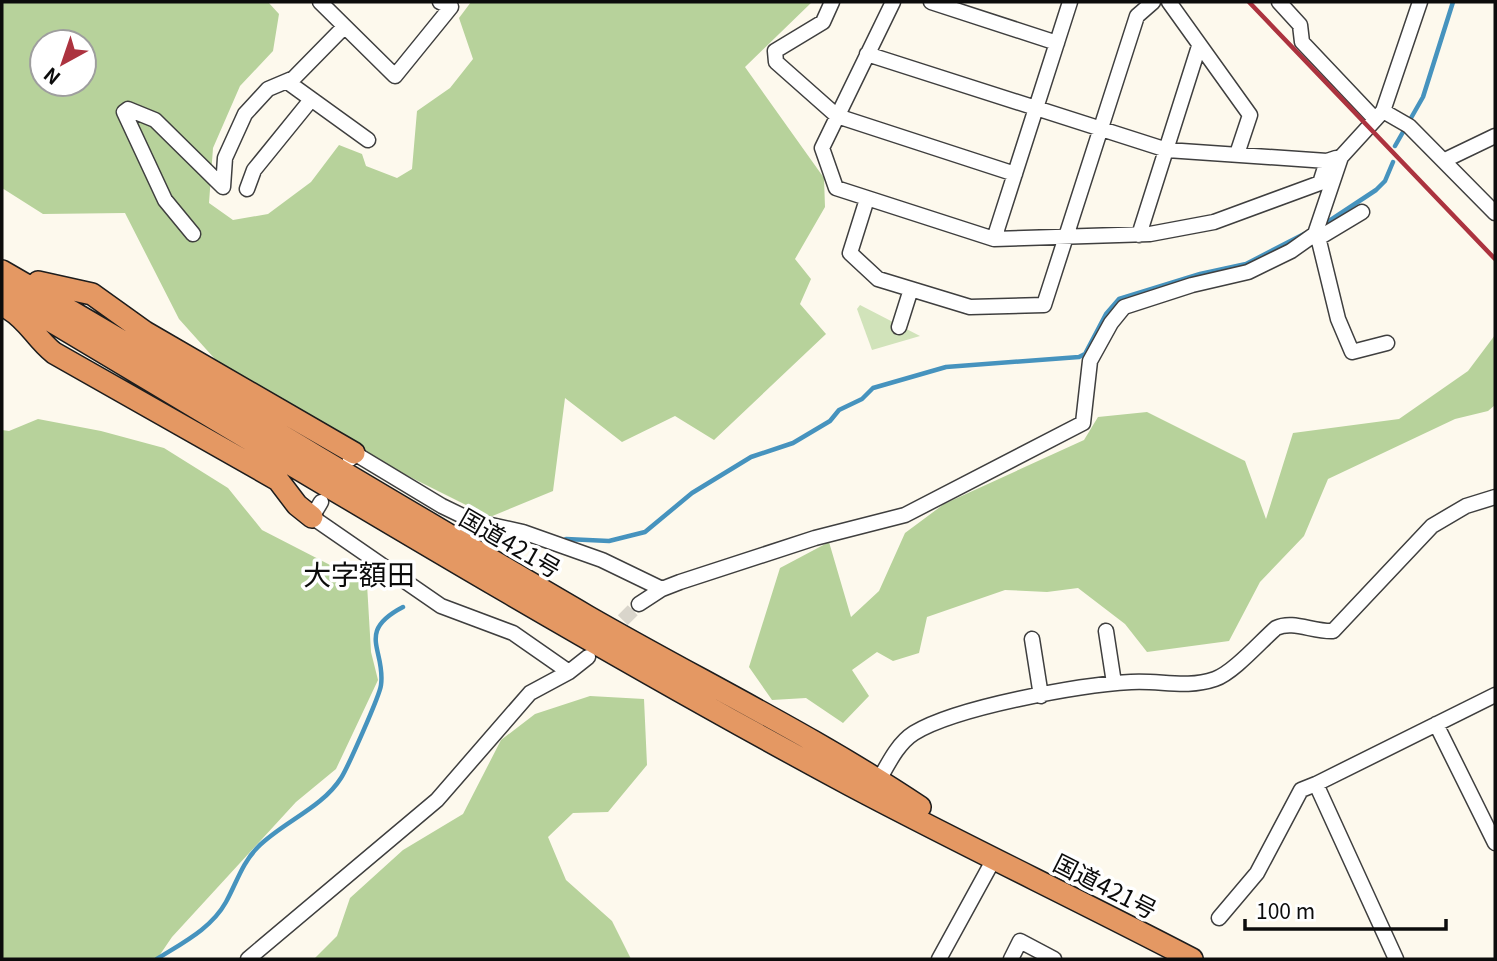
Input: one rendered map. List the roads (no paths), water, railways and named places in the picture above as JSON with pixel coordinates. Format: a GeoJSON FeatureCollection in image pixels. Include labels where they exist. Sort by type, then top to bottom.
{"type":"FeatureCollection","features":[{"type":"Feature","properties":{"kind":"highway","name":"国道421号"},"geometry":{"type":"LineString","coordinates":[[4,279],[59,294],[297,448],[621,636],[879,780],[995,857]]}},
{"type":"Feature","properties":{"kind":"highway","name":"国道421号"},"geometry":{"type":"LineString","coordinates":[[4,279],[141,375],[608,651],[852,786],[1192,959]]}},
{"type":"Feature","properties":{"kind":"highway"},"geometry":{"type":"LineString","coordinates":[[141,375],[124,357],[60,316],[59,294],[92,294],[145,332],[352,457]]}},
{"type":"Feature","properties":{"kind":"highway"},"geometry":{"type":"LineString","coordinates":[[2,304],[26,319],[41,343],[54,353],[278,480],[296,506],[316,510]]}},
{"type":"Feature","properties":{"kind":"street"},"geometry":{"type":"LineString","coordinates":[[320,2],[395,76],[451,3]]}},
{"type":"Feature","properties":{"kind":"street"},"geometry":{"type":"LineString","coordinates":[[832,2],[824,22],[779,48],[773,58],[837,116],[1015,174]]}},
{"type":"Feature","properties":{"kind":"street"},"geometry":{"type":"LineString","coordinates":[[893,2],[822,148],[836,188],[994,239],[1139,235],[1214,222],[1320,183],[1334,159],[1378,115],[1420,2]]}},
{"type":"Feature","properties":{"kind":"street"},"geometry":{"type":"LineString","coordinates":[[931,2],[1057,43]]}},
{"type":"Feature","properties":{"kind":"street"},"geometry":{"type":"LineString","coordinates":[[994,239],[1070,2]]}},
{"type":"Feature","properties":{"kind":"street"},"geometry":{"type":"LineString","coordinates":[[867,199],[850,253],[878,279],[970,307],[1044,305],[1137,16],[1153,2]]}},
{"type":"Feature","properties":{"kind":"street"},"geometry":{"type":"LineString","coordinates":[[1169,2],[1250,115],[1237,154]]}},
{"type":"Feature","properties":{"kind":"street"},"geometry":{"type":"LineString","coordinates":[[1279,2],[1300,24],[1302,42],[1378,115],[1405,123],[1445,160],[1495,213]]}},
{"type":"Feature","properties":{"kind":"street"},"geometry":{"type":"LineString","coordinates":[[344,27],[289,83],[368,141]]}},
{"type":"Feature","properties":{"kind":"street"},"geometry":{"type":"LineString","coordinates":[[1139,235],[1199,46]]}},
{"type":"Feature","properties":{"kind":"street"},"geometry":{"type":"LineString","coordinates":[[867,54],[1167,150],[1334,159]]}},
{"type":"Feature","properties":{"kind":"street"},"geometry":{"type":"LineString","coordinates":[[193,234],[165,200],[124,112],[128,109],[155,120],[223,187],[225,158],[245,114],[268,89],[293,78]]}},
{"type":"Feature","properties":{"kind":"street"},"geometry":{"type":"LineString","coordinates":[[247,189],[254,170],[310,101]]}},
{"type":"Feature","properties":{"kind":"street"},"geometry":{"type":"LineString","coordinates":[[1445,160],[1495,136]]}},
{"type":"Feature","properties":{"kind":"street"},"geometry":{"type":"LineString","coordinates":[[1334,159],[1317,232],[1338,318],[1352,352],[1387,343]]}},
{"type":"Feature","properties":{"kind":"street"},"geometry":{"type":"LineString","coordinates":[[639,604],[662,589],[815,538],[905,515],[968,480],[1075,429],[1083,423],[1086,414],[1090,360],[1111,323],[1124,307],[1192,285],[1248,272],[1317,232],[1362,212]]}},
{"type":"Feature","properties":{"kind":"street"},"geometry":{"type":"LineString","coordinates":[[899,327],[911,289]]}},
{"type":"Feature","properties":{"kind":"street"},"geometry":{"type":"LineString","coordinates":[[352,457],[473,521],[523,532],[602,560],[662,589]]}},
{"type":"Feature","properties":{"kind":"street"},"geometry":{"type":"LineString","coordinates":[[879,780],[893,756],[913,734],[988,708],[1114,683],[1195,685],[1219,678],[1276,628],[1286,624],[1316,632],[1333,631],[1432,526],[1466,506],[1495,496]]}},
{"type":"Feature","properties":{"kind":"street"},"geometry":{"type":"LineString","coordinates":[[316,510],[441,606],[513,633],[569,672]]}},
{"type":"Feature","properties":{"kind":"street"},"geometry":{"type":"LineString","coordinates":[[1106,631],[1114,683]]}},
{"type":"Feature","properties":{"kind":"street"},"geometry":{"type":"LineString","coordinates":[[1032,639],[1041,696]]}},
{"type":"Feature","properties":{"kind":"street"},"geometry":{"type":"LineString","coordinates":[[248,959],[437,800],[530,693],[569,672],[588,657]]}},
{"type":"Feature","properties":{"kind":"street"},"geometry":{"type":"LineString","coordinates":[[1219,918],[1256,873],[1301,790],[1495,695]]}},
{"type":"Feature","properties":{"kind":"street"},"geometry":{"type":"LineString","coordinates":[[1436,724],[1495,843]]}},
{"type":"Feature","properties":{"kind":"street"},"geometry":{"type":"LineString","coordinates":[[1316,784],[1396,959]]}},
{"type":"Feature","properties":{"kind":"street"},"geometry":{"type":"LineString","coordinates":[[939,959],[995,857]]}},
{"type":"Feature","properties":{"kind":"street"},"geometry":{"type":"LineString","coordinates":[[1011,959],[1020,941],[1054,959]]}},
{"type":"Feature","properties":{"kind":"waterway"},"geometry":{"type":"LineString","coordinates":[[1395,146],[1423,97],[1453,2]]}},
{"type":"Feature","properties":{"kind":"waterway"},"geometry":{"type":"LineString","coordinates":[[1320,227],[1376,190],[1385,181],[1393,162]]}},
{"type":"Feature","properties":{"kind":"waterway"},"geometry":{"type":"LineString","coordinates":[[566,539],[609,541],[645,532],[692,493],[751,457],[793,443],[830,421],[839,410],[862,399],[873,388],[946,367],[1079,357],[1085,354],[1106,314],[1119,299],[1200,274],[1246,264],[1306,233]]}},
{"type":"Feature","properties":{"kind":"waterway"},"geometry":{"type":"LineString","coordinates":[[157,959],[195,935],[212,920],[220,912],[240,873],[258,847],[324,798],[341,778],[381,685],[376,633],[388,616],[403,607]]}},
{"type":"Feature","properties":{"kind":"tunnel"},"geometry":{"type":"LineString","coordinates":[[608,635],[639,604]]}},
{"type":"Feature","properties":{"kind":"railway"},"geometry":{"type":"LineString","coordinates":[[1249,2],[1495,259]]}},
{"type":"Feature","properties":{"kind":"district","name":"大字額田"},"geometry":{"type":"Point","coordinates":[359,573]}}]}
